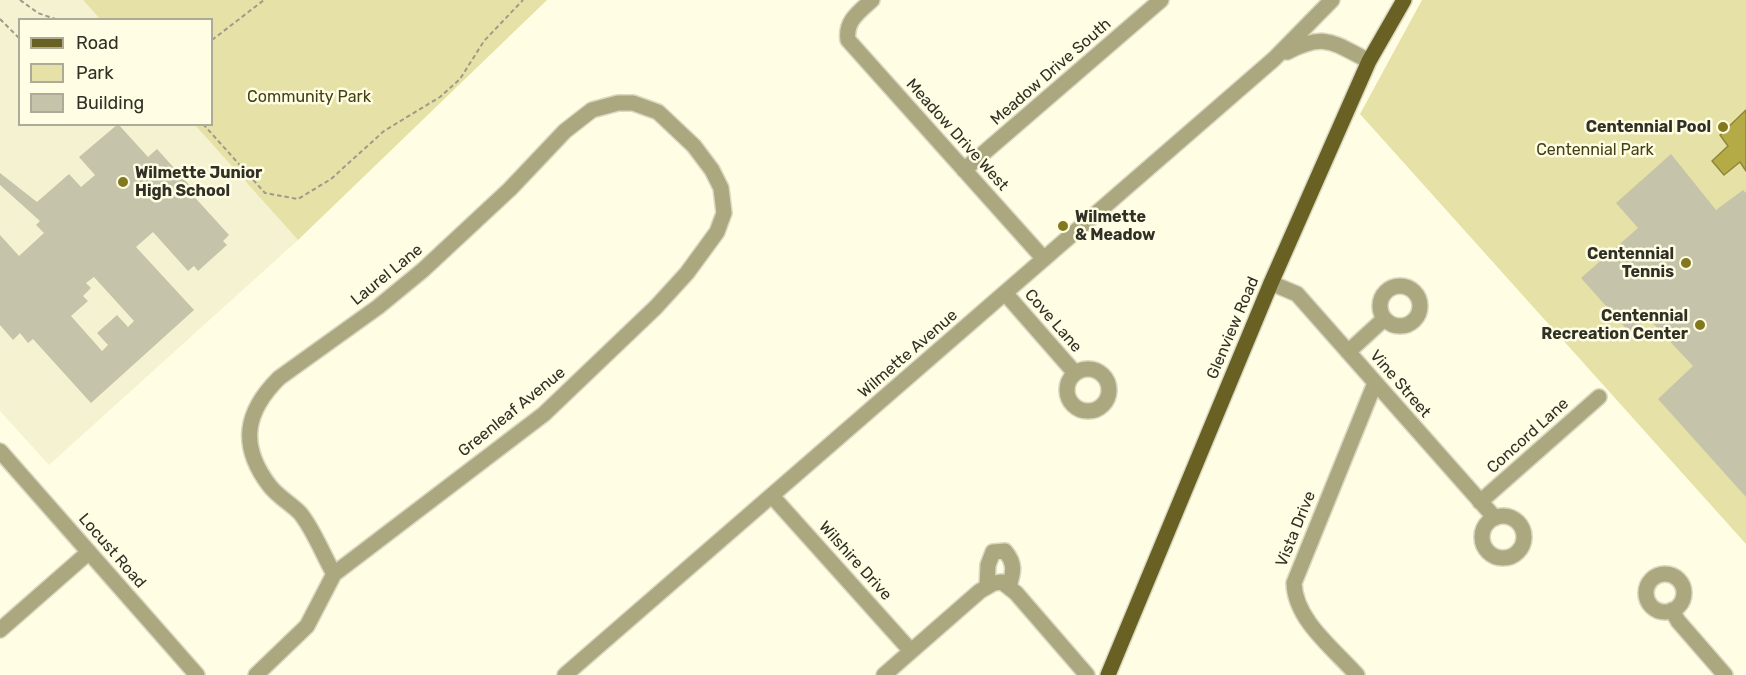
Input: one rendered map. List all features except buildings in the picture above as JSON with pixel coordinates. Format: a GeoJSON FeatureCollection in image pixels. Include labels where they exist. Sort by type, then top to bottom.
{"type":"FeatureCollection","features":[{"type":"Feature","properties":{"kind":"main road","name":"Glenview Road"},"geometry":{"type":"LineString","coordinates":[[1108,675],[1272,284],[1369,61],[1404,0]]}},
{"type":"Feature","properties":{"kind":"street","name":"Meadow Drive West"},"geometry":{"type":"LineString","coordinates":[[872,0],[851,20],[848,34],[852,46],[1044,259]]}},
{"type":"Feature","properties":{"kind":"street","name":"Meadow Drive South"},"geometry":{"type":"LineString","coordinates":[[964,170],[1161,0]]}},
{"type":"Feature","properties":{"kind":"street","name":"Wilmette Avenue"},"geometry":{"type":"LineString","coordinates":[[565,675],[1274,59],[1332,0]]}},
{"type":"Feature","properties":{"kind":"street","name":"Wilmette Avenue"},"geometry":{"type":"LineString","coordinates":[[1274,59],[1313,40],[1323,39],[1369,61]]}},
{"type":"Feature","properties":{"kind":"street","name":"Laurel Lane"},"geometry":{"type":"LineString","coordinates":[[334,574],[301,515],[269,485],[252,453],[248,436],[249,429],[256,407],[266,391],[279,378],[369,314],[423,270],[510,189],[565,131],[592,110],[618,104],[646,107],[669,120],[694,146]]}},
{"type":"Feature","properties":{"kind":"street","name":"Greenleaf Avenue"},"geometry":{"type":"LineString","coordinates":[[256,675],[307,626],[334,574],[544,414],[619,345],[687,273],[717,231],[724,213],[721,188],[712,170],[694,146]]}},
{"type":"Feature","properties":{"kind":"street","name":"Vine Street"},"geometry":{"type":"LineString","coordinates":[[1272,284],[1297,294],[1495,518]]}},
{"type":"Feature","properties":{"kind":"street","name":"Cove Lane"},"geometry":{"type":"LineString","coordinates":[[1005,293],[1075,373]]}},
{"type":"Feature","properties":{"kind":"street"},"geometry":{"type":"LineString","coordinates":[[1348,352],[1384,319]]}},
{"type":"Feature","properties":{"kind":"street","name":"Vista Drive"},"geometry":{"type":"LineString","coordinates":[[1357,675],[1303,615],[1298,606],[1294,583],[1375,383]]}},
{"type":"Feature","properties":{"kind":"street","name":"Concord Lane"},"geometry":{"type":"LineString","coordinates":[[1480,502],[1599,397]]}},
{"type":"Feature","properties":{"kind":"street","name":"Locust Road"},"geometry":{"type":"LineString","coordinates":[[0,451],[196,675]]}},
{"type":"Feature","properties":{"kind":"street","name":"Wilshire Drive"},"geometry":{"type":"LineString","coordinates":[[772,496],[911,651]]}},
{"type":"Feature","properties":{"kind":"street"},"geometry":{"type":"LineString","coordinates":[[987,586],[988,565],[993,552],[1005,551],[1011,558],[1014,570],[1009,586]]}},
{"type":"Feature","properties":{"kind":"street"},"geometry":{"type":"LineString","coordinates":[[0,630],[89,552]]}},
{"type":"Feature","properties":{"kind":"street"},"geometry":{"type":"LineString","coordinates":[[884,675],[987,586],[1002,582],[1009,586],[1087,675]]}},
{"type":"Feature","properties":{"kind":"street"},"geometry":{"type":"LineString","coordinates":[[1672,610],[1678,621],[1725,675]]}},
{"type":"Feature","properties":{"kind":"path"},"geometry":{"type":"LineString","coordinates":[[20,0],[38,13],[52,18]]}},
{"type":"Feature","properties":{"kind":"path"},"geometry":{"type":"LineString","coordinates":[[213,39],[264,0]]}},
{"type":"Feature","properties":{"kind":"path"},"geometry":{"type":"LineString","coordinates":[[205,126],[265,193],[298,199],[331,179],[384,131],[440,97],[460,79],[484,41],[523,0]]}},
{"type":"Feature","properties":{"kind":"path"},"geometry":{"type":"LineString","coordinates":[[0,19],[18,37]]}},
{"type":"Feature","properties":{"kind":"shaded area","name":"Wilmette Junior High School"},"geometry":{"type":"Polygon","coordinates":[[[0,0],[83,0],[99,18],[18,18],[18,126],[196,126],[298,240],[49,465],[0,411],[0,0]]]}},
{"type":"Feature","properties":{"kind":"shaded area"},"geometry":{"type":"Polygon","coordinates":[[[1746,110],[1746,171],[1740,162],[1724,175],[1712,161],[1728,146],[1720,135],[1746,110]]]}},
{"type":"Feature","properties":{"kind":"green space","name":"Community Park"},"geometry":{"type":"Polygon","coordinates":[[[83,0],[547,0],[298,240],[196,126],[213,126],[213,18],[99,18],[83,0]]]}},
{"type":"Feature","properties":{"kind":"green space","name":"Centennial Park"},"geometry":{"type":"Polygon","coordinates":[[[1422,0],[1746,0],[1746,544],[1360,114],[1422,0]]]}},
{"type":"Feature","properties":{"kind":"place","name":"Centennial Pool"},"geometry":{"type":"Point","coordinates":[1723,127]}},
{"type":"Feature","properties":{"kind":"place","name":"Wilmette Junior High School"},"geometry":{"type":"Point","coordinates":[123,182]}},
{"type":"Feature","properties":{"kind":"place","name":"Wilmette & Meadow"},"geometry":{"type":"Point","coordinates":[1063,226]}},
{"type":"Feature","properties":{"kind":"place","name":"Centennial Tennis"},"geometry":{"type":"Point","coordinates":[1686,263]}},
{"type":"Feature","properties":{"kind":"place","name":"Centennial Recreation Center"},"geometry":{"type":"Point","coordinates":[1700,325]}}]}
